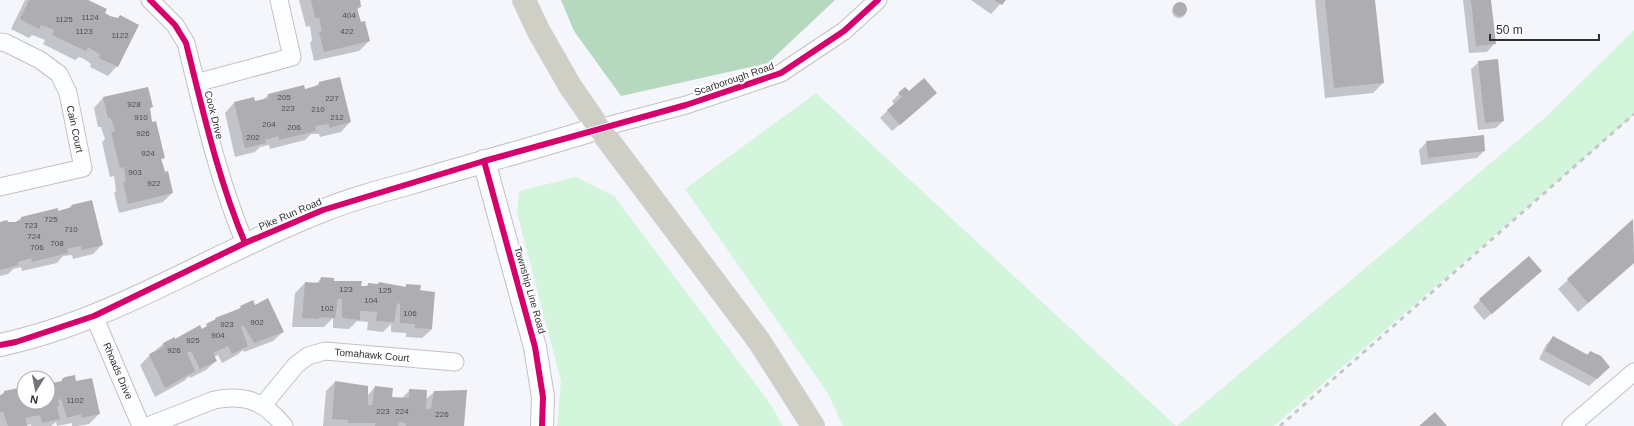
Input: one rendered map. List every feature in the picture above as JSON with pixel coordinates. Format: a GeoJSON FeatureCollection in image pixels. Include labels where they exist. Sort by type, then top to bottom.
{"type":"FeatureCollection","features":[{"type":"Feature","properties":{"kind":"highway"},"geometry":{"type":"LineString","coordinates":[[524,0],[538,30],[570,86],[598,128],[759,341],[813,426]]}},
{"type":"Feature","properties":{"kind":"street","name":"Cook Drive"},"geometry":{"type":"LineString","coordinates":[[150,0],[175,25],[186,43],[218,173],[245,244]]}},
{"type":"Feature","properties":{"kind":"street"},"geometry":{"type":"LineString","coordinates":[[196,83],[292,57],[279,0]]}},
{"type":"Feature","properties":{"kind":"street","name":"Scarborough Road"},"geometry":{"type":"LineString","coordinates":[[598,128],[686,105],[781,73],[844,31],[878,0]]}},
{"type":"Feature","properties":{"kind":"street","name":"Cain Court"},"geometry":{"type":"LineString","coordinates":[[0,42],[6,43],[40,60],[59,74],[68,93],[83,168],[0,187]]}},
{"type":"Feature","properties":{"kind":"street","name":"Pike Run Road"},"geometry":{"type":"LineString","coordinates":[[0,345],[94,316],[245,244],[323,210],[598,128]]}},
{"type":"Feature","properties":{"kind":"street","name":"Township Line Road"},"geometry":{"type":"LineString","coordinates":[[484,161],[535,347],[543,397],[542,426]]}},
{"type":"Feature","properties":{"kind":"street","name":"Rhoads Drive"},"geometry":{"type":"LineString","coordinates":[[94,316],[141,426]]}},
{"type":"Feature","properties":{"kind":"street","name":"Tomahawk Court"},"geometry":{"type":"LineString","coordinates":[[263,405],[296,365],[308,356],[325,351],[455,362]]}},
{"type":"Feature","properties":{"kind":"street"},"geometry":{"type":"LineString","coordinates":[[1571,426],[1634,372]]}},
{"type":"Feature","properties":{"kind":"street"},"geometry":{"type":"LineString","coordinates":[[148,426],[220,399],[252,400],[263,405],[273,413],[284,426]]}},
{"type":"Feature","properties":{"kind":"green space"},"geometry":{"type":"Polygon","coordinates":[[[561,0],[835,0],[768,63],[621,96],[574,31],[561,0]]]}},
{"type":"Feature","properties":{"kind":"green space"},"geometry":{"type":"Polygon","coordinates":[[[1634,30],[1634,115],[1274,426],[1177,426],[1547,116],[1634,30]]]}},
{"type":"Feature","properties":{"kind":"green space"},"geometry":{"type":"Polygon","coordinates":[[[816,93],[1176,426],[843,426],[827,392],[685,189],[816,93]]]}},
{"type":"Feature","properties":{"kind":"green space"},"geometry":{"type":"Polygon","coordinates":[[[576,177],[614,196],[769,402],[783,426],[557,426],[561,381],[517,213],[519,191],[576,177]]]}},
{"type":"Feature","properties":{"kind":"building"},"geometry":{"type":"Polygon","coordinates":[[[29,0],[88,0],[107,9],[105,13],[110,16],[118,18],[120,15],[139,25],[118,67],[99,58],[100,54],[88,47],[86,51],[52,35],[54,30],[41,25],[39,29],[20,19],[29,0]]]}},
{"type":"Feature","properties":{"kind":"building"},"geometry":{"type":"Polygon","coordinates":[[[311,0],[360,0],[361,7],[357,8],[361,22],[365,21],[370,41],[324,52],[319,32],[322,31],[319,17],[315,18],[311,0]]]}},
{"type":"Feature","properties":{"kind":"building"},"geometry":{"type":"Polygon","coordinates":[[[994,0],[1006,0],[1002,5],[994,0]]]}},
{"type":"Feature","properties":{"kind":"building"},"geometry":{"type":"Polygon","coordinates":[[[1325,0],[1375,0],[1384,83],[1334,88],[1325,0]]]}},
{"type":"Feature","properties":{"kind":"building"},"geometry":{"type":"Polygon","coordinates":[[[1471,0],[1491,0],[1496,44],[1476,46],[1471,0]]]}},
{"type":"Feature","properties":{"kind":"building"},"geometry":{"type":"Polygon","coordinates":[[[1177,2],[1183,2],[1187,6],[1187,12],[1183,16],[1177,16],[1173,12],[1173,6],[1177,2]]]}},
{"type":"Feature","properties":{"kind":"building"},"geometry":{"type":"Polygon","coordinates":[[[1498,59],[1504,121],[1485,123],[1478,61],[1498,59]]]}},
{"type":"Feature","properties":{"kind":"building"},"geometry":{"type":"Polygon","coordinates":[[[340,77],[351,122],[329,128],[329,124],[315,126],[316,131],[279,140],[278,136],[265,140],[266,143],[245,148],[234,102],[254,97],[255,101],[269,98],[268,94],[304,85],[305,89],[319,85],[319,82],[340,77]]]}},
{"type":"Feature","properties":{"kind":"building"},"geometry":{"type":"Polygon","coordinates":[[[924,78],[937,93],[900,125],[887,110],[902,97],[898,93],[905,87],[909,91],[924,78]]]}},
{"type":"Feature","properties":{"kind":"building"},"geometry":{"type":"Polygon","coordinates":[[[148,87],[153,107],[150,108],[152,122],[156,121],[165,158],[161,159],[165,172],[168,171],[173,193],[128,204],[123,182],[126,182],[124,167],[120,168],[111,132],[115,131],[110,118],[108,118],[103,97],[148,87]]]}},
{"type":"Feature","properties":{"kind":"building"},"geometry":{"type":"Polygon","coordinates":[[[1484,135],[1485,151],[1428,158],[1426,141],[1484,135]]]}},
{"type":"Feature","properties":{"kind":"building"},"geometry":{"type":"Polygon","coordinates":[[[92,200],[103,245],[82,250],[81,246],[74,247],[67,249],[68,253],[32,262],[31,258],[18,262],[18,265],[0,270],[0,222],[7,220],[8,222],[15,222],[21,220],[21,217],[58,208],[58,211],[72,207],[71,205],[92,200]]]}},
{"type":"Feature","properties":{"kind":"building"},"geometry":{"type":"Polygon","coordinates":[[[1633,219],[1634,263],[1588,303],[1567,279],[1633,219]]]}},
{"type":"Feature","properties":{"kind":"building"},"geometry":{"type":"Polygon","coordinates":[[[1529,256],[1542,271],[1492,314],[1479,299],[1529,256]]]}},
{"type":"Feature","properties":{"kind":"building"},"geometry":{"type":"Polygon","coordinates":[[[321,277],[334,278],[334,281],[362,281],[361,286],[368,286],[368,283],[378,284],[379,282],[406,287],[406,284],[421,285],[420,290],[435,292],[432,329],[415,328],[415,324],[400,323],[400,304],[397,303],[394,322],[376,321],[377,312],[360,311],[360,320],[342,318],[342,299],[338,299],[335,318],[302,318],[305,282],[320,283],[321,277]]]}},
{"type":"Feature","properties":{"kind":"building"},"geometry":{"type":"Polygon","coordinates":[[[268,298],[284,332],[254,343],[244,326],[241,327],[248,346],[232,354],[228,346],[213,353],[217,361],[200,369],[191,351],[187,353],[195,371],[165,388],[149,354],[164,347],[163,343],[175,337],[175,339],[200,325],[202,329],[207,326],[206,324],[216,319],[215,318],[241,308],[240,306],[253,300],[255,305],[268,298]]]}},
{"type":"Feature","properties":{"kind":"building"},"geometry":{"type":"Polygon","coordinates":[[[1553,336],[1588,355],[1590,351],[1601,356],[1610,367],[1597,379],[1545,351],[1553,336]]]}},
{"type":"Feature","properties":{"kind":"building"},"geometry":{"type":"Polygon","coordinates":[[[75,375],[76,381],[92,378],[100,414],[82,418],[81,414],[67,418],[61,399],[58,400],[59,406],[57,407],[60,419],[42,423],[40,415],[25,418],[27,426],[8,426],[3,412],[0,412],[0,395],[4,394],[4,391],[16,388],[16,410],[56,410],[56,382],[62,381],[65,377],[75,375]]]}},
{"type":"Feature","properties":{"kind":"building"},"geometry":{"type":"Polygon","coordinates":[[[335,381],[368,386],[368,405],[372,405],[375,386],[393,388],[392,397],[409,398],[409,389],[427,390],[426,409],[431,409],[434,391],[467,390],[464,426],[406,426],[406,423],[399,422],[398,426],[375,426],[375,423],[348,423],[348,420],[332,419],[335,381]]]}},
{"type":"Feature","properties":{"kind":"building"},"geometry":{"type":"Polygon","coordinates":[[[1435,412],[1447,426],[1419,426],[1435,412]]]}},
{"type":"Feature","properties":{"kind":"railway"},"geometry":{"type":"LineString","coordinates":[[1280,426],[1634,114]]}},
{"type":"Feature","properties":{"kind":"cycle path"},"geometry":{"type":"LineString","coordinates":[[150,0],[175,25],[186,43],[219,170],[235,219],[245,243]]}},
{"type":"Feature","properties":{"kind":"cycle path"},"geometry":{"type":"LineString","coordinates":[[0,345],[16,342],[94,316],[245,243],[323,210],[484,161],[686,105],[781,73],[844,31],[878,0]]}},
{"type":"Feature","properties":{"kind":"cycle path"},"geometry":{"type":"LineString","coordinates":[[484,161],[535,347],[543,397],[542,426]]}}]}
